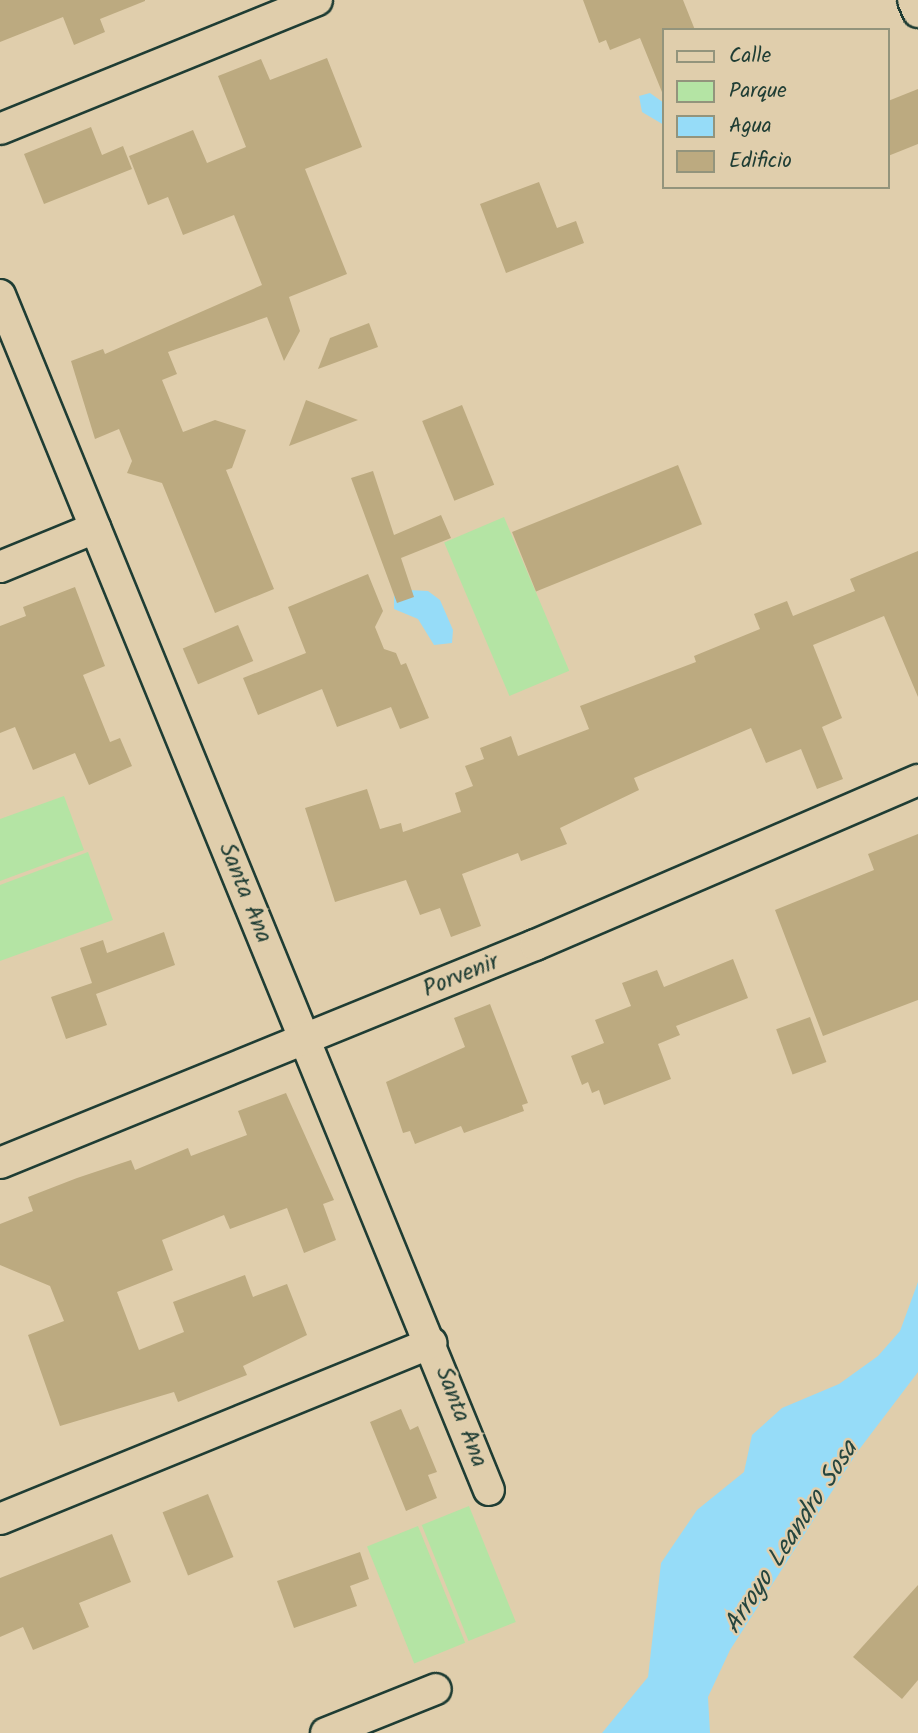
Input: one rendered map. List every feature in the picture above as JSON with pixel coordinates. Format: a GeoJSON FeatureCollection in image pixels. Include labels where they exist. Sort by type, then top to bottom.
{"type":"FeatureCollection","features":[{"type":"Feature","properties":{"kind":"street"},"geometry":{"type":"LineString","coordinates":[[0,129],[316,0]]}},
{"type":"Feature","properties":{"kind":"street"},"geometry":{"type":"LineString","coordinates":[[913,0],[918,12]]}},
{"type":"Feature","properties":{"kind":"street","name":"Santa Ana"},"geometry":{"type":"LineString","coordinates":[[0,295],[432,1343],[489,1490]]}},
{"type":"Feature","properties":{"kind":"street"},"geometry":{"type":"LineString","coordinates":[[0,567],[95,528]]}},
{"type":"Feature","properties":{"kind":"street","name":"Porvenir"},"geometry":{"type":"LineString","coordinates":[[0,1163],[305,1039],[918,780]]}},
{"type":"Feature","properties":{"kind":"street"},"geometry":{"type":"LineString","coordinates":[[0,1519],[432,1343]]}},
{"type":"Feature","properties":{"kind":"street"},"geometry":{"type":"LineString","coordinates":[[326,1733],[436,1689]]}},
{"type":"Feature","properties":{"kind":"green space"},"geometry":{"type":"Polygon","coordinates":[[[504,517],[569,671],[509,696],[444,542],[504,517]]]}},
{"type":"Feature","properties":{"kind":"green space"},"geometry":{"type":"Polygon","coordinates":[[[64,796],[84,850],[0,881],[0,819],[64,796]]]}},
{"type":"Feature","properties":{"kind":"green space"},"geometry":{"type":"Polygon","coordinates":[[[88,852],[113,920],[0,961],[0,885],[88,852]]]}},
{"type":"Feature","properties":{"kind":"green space"},"geometry":{"type":"Polygon","coordinates":[[[469,1506],[516,1622],[469,1641],[422,1525],[469,1506]]]}},
{"type":"Feature","properties":{"kind":"green space"},"geometry":{"type":"Polygon","coordinates":[[[418,1526],[465,1643],[414,1663],[367,1547],[418,1526]]]}},
{"type":"Feature","properties":{"kind":"water"},"geometry":{"type":"Polygon","coordinates":[[[650,93],[662,102],[662,124],[642,112],[639,96],[650,93]]]}},
{"type":"Feature","properties":{"kind":"water"},"geometry":{"type":"Polygon","coordinates":[[[408,590],[428,591],[440,600],[453,630],[452,643],[434,645],[418,619],[394,609],[394,596],[408,590]]]}},
{"type":"Feature","properties":{"kind":"water","name":"Arroyo Leandro Sosa"},"geometry":{"type":"Polygon","coordinates":[[[918,1282],[918,1372],[858,1451],[730,1650],[708,1697],[710,1733],[602,1733],[648,1677],[661,1563],[697,1510],[744,1472],[752,1435],[782,1408],[839,1384],[878,1356],[900,1331],[918,1282]]]}},
{"type":"Feature","properties":{"kind":"building"},"geometry":{"type":"Polygon","coordinates":[[[0,0],[145,1],[100,19],[105,32],[74,45],[63,17],[0,42],[0,0]]]}},
{"type":"Feature","properties":{"kind":"building"},"geometry":{"type":"Polygon","coordinates":[[[583,0],[683,0],[694,28],[662,28],[662,92],[640,38],[610,50],[606,40],[599,43],[583,0]]]}},
{"type":"Feature","properties":{"kind":"building"},"geometry":{"type":"Polygon","coordinates":[[[327,58],[362,147],[305,169],[347,274],[289,297],[300,331],[284,361],[267,317],[168,352],[177,374],[162,380],[183,432],[215,420],[246,430],[232,468],[226,470],[274,589],[215,613],[162,483],[127,473],[132,461],[119,429],[95,439],[71,361],[103,349],[105,354],[262,285],[234,215],[183,235],[168,197],[148,205],[129,156],[193,130],[207,163],[246,147],[218,76],[261,59],[270,80],[327,58]]]}},
{"type":"Feature","properties":{"kind":"building"},"geometry":{"type":"Polygon","coordinates":[[[918,89],[918,144],[890,155],[890,100],[918,89]]]}},
{"type":"Feature","properties":{"kind":"building"},"geometry":{"type":"Polygon","coordinates":[[[91,127],[102,155],[123,146],[132,169],[44,204],[24,154],[91,127]]]}},
{"type":"Feature","properties":{"kind":"building"},"geometry":{"type":"Polygon","coordinates":[[[539,182],[557,228],[576,221],[584,243],[506,273],[480,204],[539,182]]]}},
{"type":"Feature","properties":{"kind":"building"},"geometry":{"type":"Polygon","coordinates":[[[369,323],[378,347],[318,369],[330,338],[369,323]]]}},
{"type":"Feature","properties":{"kind":"building"},"geometry":{"type":"Polygon","coordinates":[[[306,400],[358,420],[289,446],[306,400]]]}},
{"type":"Feature","properties":{"kind":"building"},"geometry":{"type":"Polygon","coordinates":[[[462,405],[494,485],[454,501],[422,421],[462,405]]]}},
{"type":"Feature","properties":{"kind":"building"},"geometry":{"type":"Polygon","coordinates":[[[678,465],[702,524],[536,591],[512,532],[678,465]]]}},
{"type":"Feature","properties":{"kind":"building"},"geometry":{"type":"Polygon","coordinates":[[[373,471],[394,535],[441,515],[451,538],[401,558],[414,597],[397,603],[351,478],[373,471]]]}},
{"type":"Feature","properties":{"kind":"building"},"geometry":{"type":"Polygon","coordinates":[[[918,551],[918,697],[884,616],[813,645],[842,718],[822,727],[843,779],[817,789],[801,749],[766,763],[751,728],[634,778],[639,790],[560,828],[567,844],[521,861],[518,853],[462,874],[481,926],[451,937],[440,908],[420,915],[406,880],[335,902],[305,808],[367,789],[380,829],[401,823],[403,832],[461,812],[455,793],[473,786],[465,766],[484,759],[480,748],[511,736],[518,756],[589,729],[580,706],[696,662],[694,656],[760,629],[754,614],[787,601],[793,616],[855,591],[850,579],[918,551]]]}},
{"type":"Feature","properties":{"kind":"building"},"geometry":{"type":"Polygon","coordinates":[[[368,574],[383,611],[375,627],[384,649],[396,653],[401,665],[406,663],[429,718],[400,729],[391,707],[337,727],[322,689],[258,715],[243,678],[306,653],[288,607],[368,574]]]}},
{"type":"Feature","properties":{"kind":"building"},"geometry":{"type":"Polygon","coordinates":[[[75,587],[105,666],[83,675],[110,742],[120,738],[132,766],[89,785],[75,753],[33,770],[15,727],[0,733],[0,626],[26,616],[23,607],[75,587]]]}},
{"type":"Feature","properties":{"kind":"building"},"geometry":{"type":"Polygon","coordinates":[[[238,625],[253,661],[198,684],[183,648],[238,625]]]}},
{"type":"Feature","properties":{"kind":"building"},"geometry":{"type":"Polygon","coordinates":[[[918,834],[918,1000],[823,1036],[775,910],[874,870],[868,854],[918,834]]]}},
{"type":"Feature","properties":{"kind":"building"},"geometry":{"type":"Polygon","coordinates":[[[164,932],[175,965],[96,994],[107,1025],[66,1039],[51,997],[92,983],[80,948],[103,940],[107,953],[164,932]]]}},
{"type":"Feature","properties":{"kind":"building"},"geometry":{"type":"Polygon","coordinates":[[[733,959],[748,998],[676,1026],[680,1035],[658,1044],[671,1079],[604,1105],[599,1090],[592,1093],[588,1082],[582,1085],[571,1056],[604,1043],[595,1020],[631,1006],[622,983],[657,970],[664,987],[733,959]]]}},
{"type":"Feature","properties":{"kind":"building"},"geometry":{"type":"Polygon","coordinates":[[[490,1004],[528,1103],[522,1105],[524,1111],[464,1133],[461,1126],[415,1144],[410,1131],[403,1133],[386,1082],[465,1047],[454,1018],[490,1004]]]}},
{"type":"Feature","properties":{"kind":"building"},"geometry":{"type":"Polygon","coordinates":[[[810,1017],[826,1062],[793,1074],[776,1029],[810,1017]]]}},
{"type":"Feature","properties":{"kind":"building"},"geometry":{"type":"Polygon","coordinates":[[[286,1093],[334,1200],[323,1204],[336,1240],[304,1253],[287,1208],[230,1229],[224,1215],[162,1240],[173,1270],[117,1292],[139,1350],[184,1332],[173,1302],[245,1275],[253,1297],[287,1284],[307,1335],[243,1366],[247,1375],[178,1402],[174,1392],[60,1426],[28,1335],[64,1321],[50,1286],[0,1265],[0,1224],[33,1211],[28,1197],[77,1178],[131,1160],[135,1170],[188,1148],[191,1156],[247,1135],[238,1111],[286,1093]]]}},
{"type":"Feature","properties":{"kind":"building"},"geometry":{"type":"Polygon","coordinates":[[[401,1409],[410,1430],[418,1426],[437,1472],[428,1475],[437,1498],[406,1511],[370,1422],[401,1409]]]}},
{"type":"Feature","properties":{"kind":"building"},"geometry":{"type":"Polygon","coordinates":[[[208,1494],[233,1557],[188,1575],[163,1512],[208,1494]]]}},
{"type":"Feature","properties":{"kind":"building"},"geometry":{"type":"Polygon","coordinates":[[[112,1534],[131,1582],[79,1603],[89,1627],[33,1650],[23,1627],[0,1637],[0,1578],[112,1534]]]}},
{"type":"Feature","properties":{"kind":"building"},"geometry":{"type":"Polygon","coordinates":[[[360,1552],[369,1579],[350,1586],[357,1606],[294,1628],[277,1581],[360,1552]]]}},
{"type":"Feature","properties":{"kind":"building"},"geometry":{"type":"Polygon","coordinates":[[[918,1585],[918,1680],[902,1699],[853,1657],[918,1585]]]}}]}
